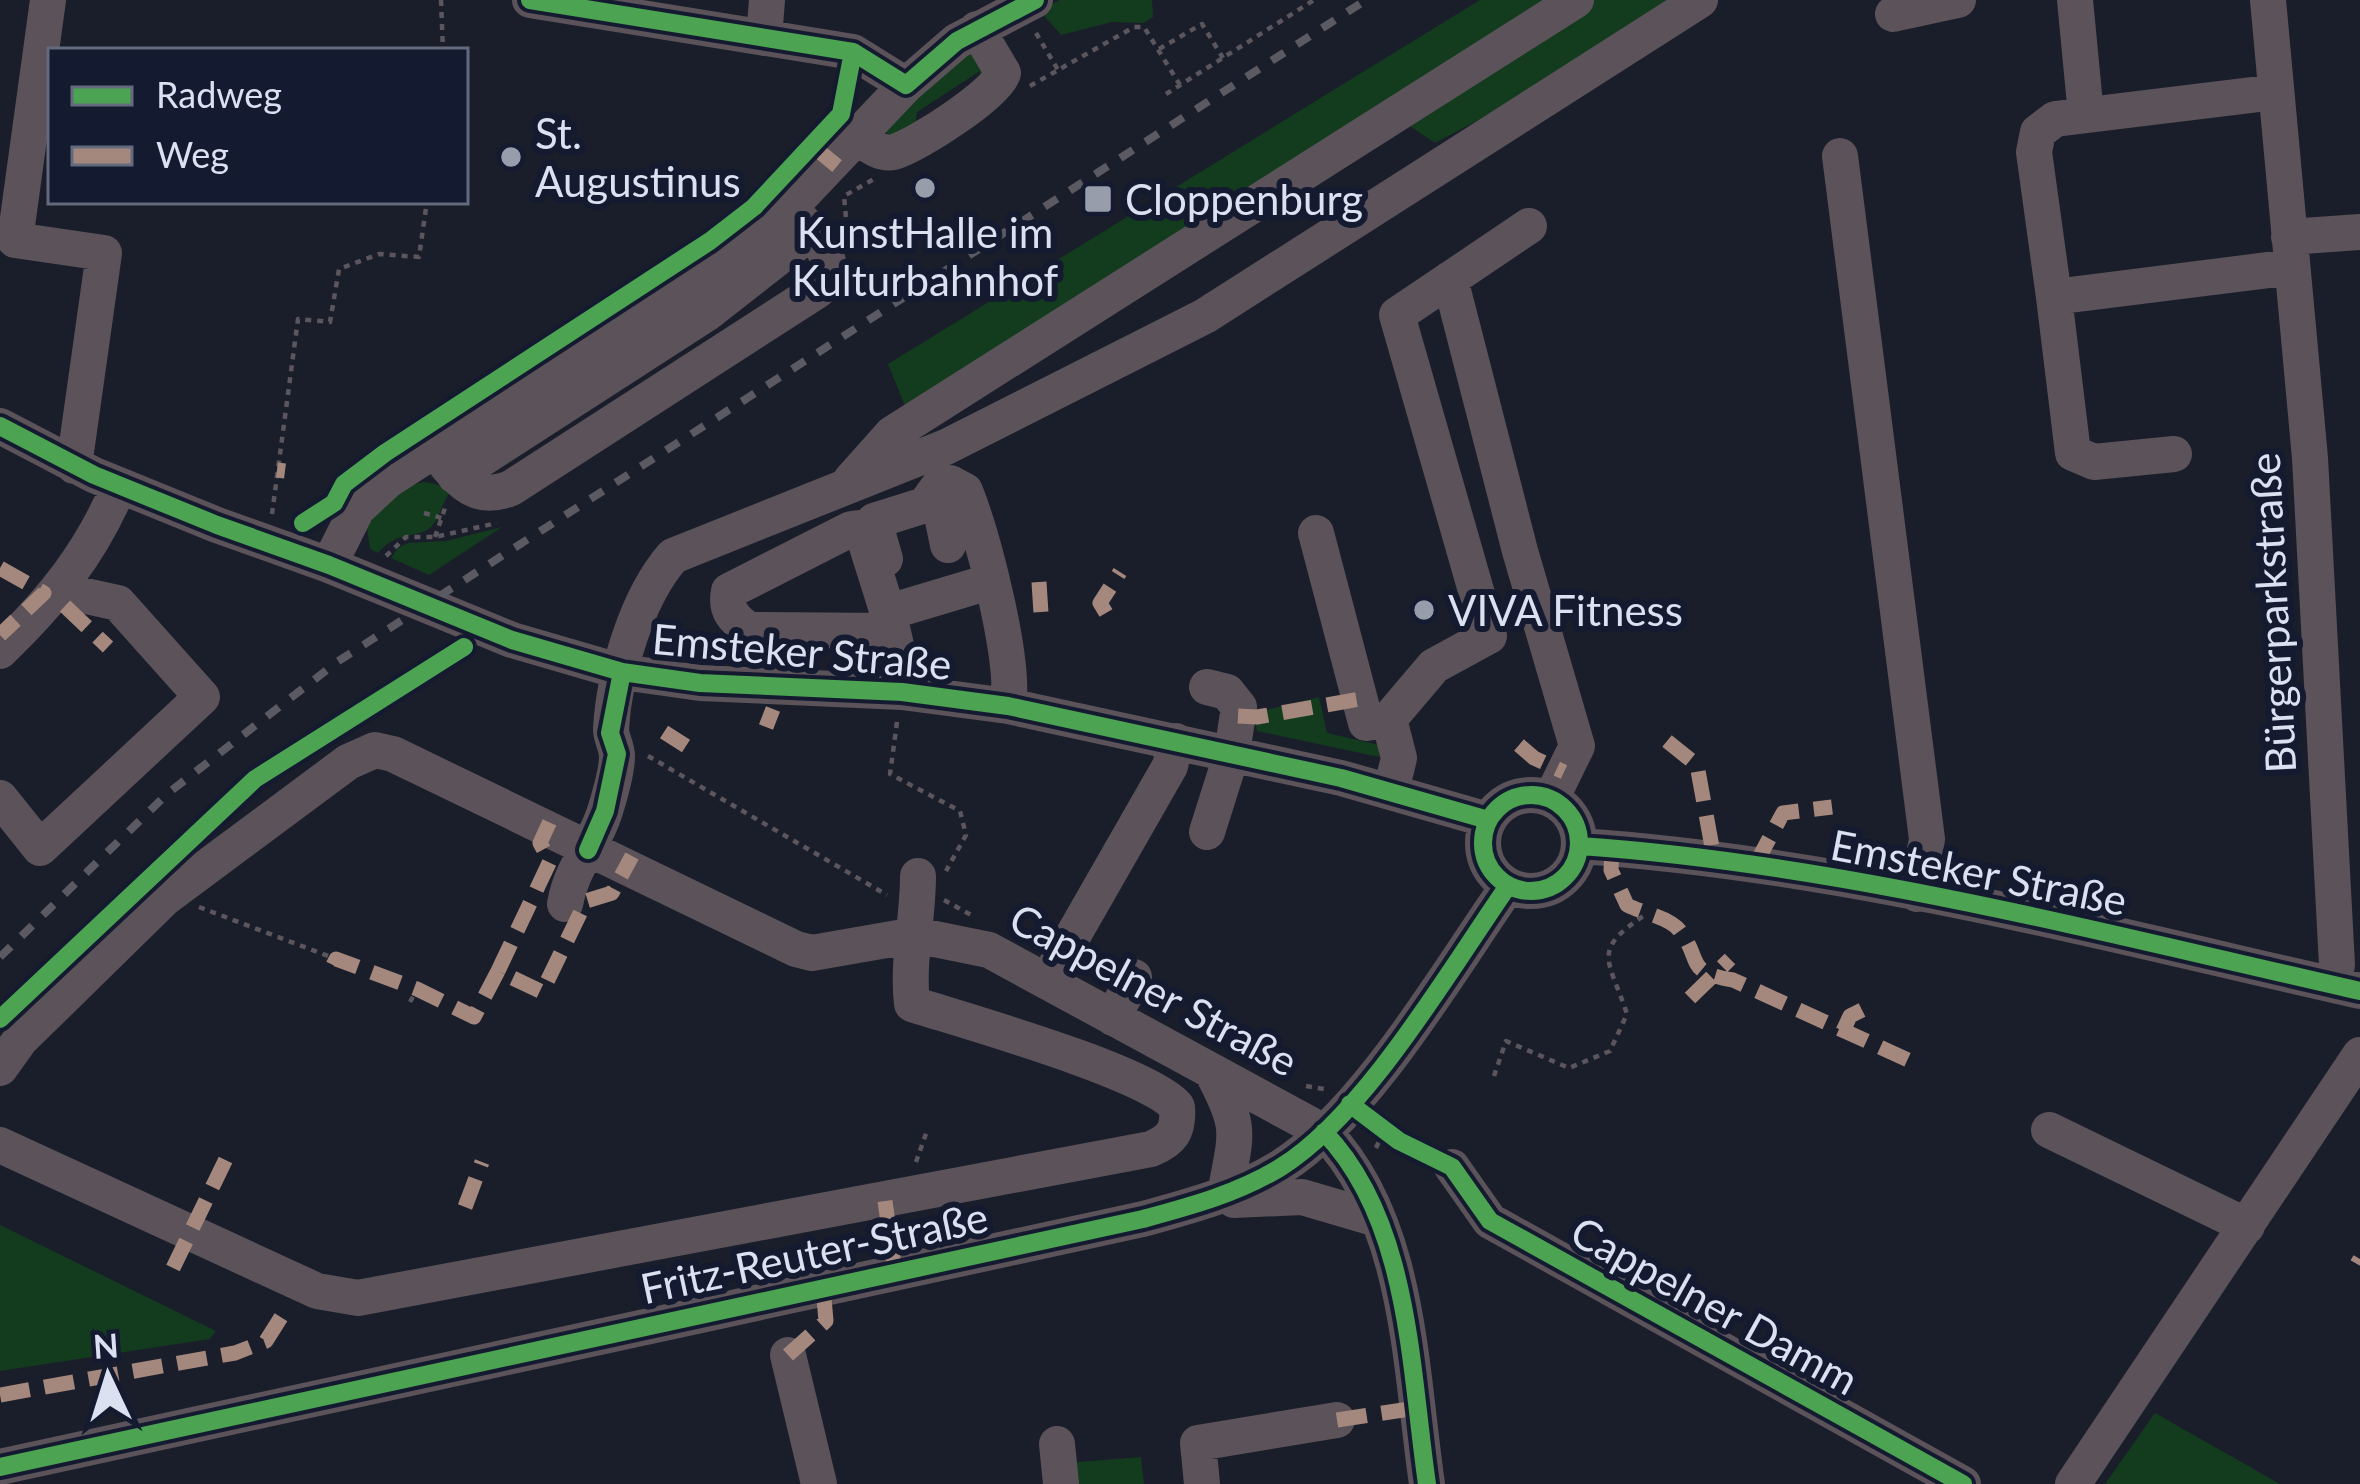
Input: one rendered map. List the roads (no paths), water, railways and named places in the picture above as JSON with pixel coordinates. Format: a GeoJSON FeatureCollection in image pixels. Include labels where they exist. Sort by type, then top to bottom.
{"type":"FeatureCollection","features":[{"type":"Feature","properties":{"kind":"street"},"geometry":{"type":"LineString","coordinates":[[48,0],[15,240],[104,253],[74,466]]}},
{"type":"Feature","properties":{"kind":"street"},"geometry":{"type":"LineString","coordinates":[[530,0],[853,52],[905,85]]}},
{"type":"Feature","properties":{"kind":"street"},"geometry":{"type":"LineString","coordinates":[[764,38],[767,0]]}},
{"type":"Feature","properties":{"kind":"street"},"geometry":{"type":"LineString","coordinates":[[848,483],[892,434],[1576,0]]}},
{"type":"Feature","properties":{"kind":"street"},"geometry":{"type":"LineString","coordinates":[[565,904],[571,875],[588,850],[632,755],[610,733],[635,673],[650,582],[673,556],[946,447],[1204,316],[1700,0]]}},
{"type":"Feature","properties":{"kind":"street"},"geometry":{"type":"LineString","coordinates":[[1893,14],[1958,0]]}},
{"type":"Feature","properties":{"kind":"street"},"geometry":{"type":"LineString","coordinates":[[2075,0],[2086,115]]}},
{"type":"Feature","properties":{"kind":"street","name":"Bürgerparkstraße"},"geometry":{"type":"LineString","coordinates":[[2268,0],[2315,550],[2337,965],[2345,987]]}},
{"type":"Feature","properties":{"kind":"street"},"geometry":{"type":"LineString","coordinates":[[329,565],[363,502],[445,463],[759,240],[801,220],[858,138],[905,85],[977,29],[1027,3]]}},
{"type":"Feature","properties":{"kind":"street"},"geometry":{"type":"LineString","coordinates":[[858,138],[880,152],[895,152],[1000,83],[1003,73],[977,29]]}},
{"type":"Feature","properties":{"kind":"street"},"geometry":{"type":"LineString","coordinates":[[2174,454],[2094,462],[2073,453],[2034,152],[2038,132],[2055,118],[2276,92]]}},
{"type":"Feature","properties":{"kind":"street"},"geometry":{"type":"LineString","coordinates":[[1378,128],[1415,180]]}},
{"type":"Feature","properties":{"kind":"street"},"geometry":{"type":"LineString","coordinates":[[1840,156],[1928,839],[1917,894]]}},
{"type":"Feature","properties":{"kind":"street"},"geometry":{"type":"LineString","coordinates":[[445,463],[475,493],[511,488],[818,290],[826,282],[829,262],[801,220]]}},
{"type":"Feature","properties":{"kind":"street"},"geometry":{"type":"LineString","coordinates":[[1316,532],[1366,723],[1389,718],[1434,665],[1489,636],[1397,315],[1529,226]]}},
{"type":"Feature","properties":{"kind":"street"},"geometry":{"type":"LineString","coordinates":[[2054,297],[2291,252],[2360,232]]}},
{"type":"Feature","properties":{"kind":"street"},"geometry":{"type":"LineString","coordinates":[[1450,279],[1577,746],[1551,799]]}},
{"type":"Feature","properties":{"kind":"street","name":"Emsteker Straße"},"geometry":{"type":"LineString","coordinates":[[0,426],[119,487],[512,640],[635,673],[700,683],[902,692],[1008,706],[1232,753],[1488,820]]}},
{"type":"Feature","properties":{"kind":"street"},"geometry":{"type":"LineString","coordinates":[[902,692],[874,521],[925,505],[938,487],[950,484],[965,491],[966,573],[1012,684],[1008,706]]}},
{"type":"Feature","properties":{"kind":"street"},"geometry":{"type":"LineString","coordinates":[[0,650],[64,585],[119,487]]}},
{"type":"Feature","properties":{"kind":"street"},"geometry":{"type":"LineString","coordinates":[[891,607],[859,528],[729,591],[726,604],[734,619],[749,630],[891,607],[966,573]]}},
{"type":"Feature","properties":{"kind":"street"},"geometry":{"type":"LineString","coordinates":[[0,798],[40,848],[202,697],[118,603],[77,594],[64,585]]}},
{"type":"Feature","properties":{"kind":"street"},"geometry":{"type":"LineString","coordinates":[[1207,687],[1227,692],[1239,707],[1232,753],[1207,832]]}},
{"type":"Feature","properties":{"kind":"street"},"geometry":{"type":"LineString","coordinates":[[1389,718],[1399,758],[1391,791]]}},
{"type":"Feature","properties":{"kind":"street"},"geometry":{"type":"LineString","coordinates":[[1047,981],[1170,766],[1176,741]]}},
{"type":"Feature","properties":{"kind":"street","name":"Cappelner Straße"},"geometry":{"type":"LineString","coordinates":[[0,1068],[20,1040],[174,891],[361,754],[375,750],[393,754],[796,950],[812,953],[926,897],[989,950],[1262,1095],[1324,1132],[1348,1160],[1377,1219],[1400,1298],[1427,1484]]}},
{"type":"Feature","properties":{"kind":"street"},"geometry":{"type":"LineString","coordinates":[[1522,795],[1551,799],[1573,818],[1580,846],[1572,870],[1552,887],[1527,892],[1508,886],[1496,877],[1482,850],[1488,820],[1509,800],[1522,795]]}},
{"type":"Feature","properties":{"kind":"street","name":"Emsteker Straße"},"geometry":{"type":"LineString","coordinates":[[1580,846],[1714,858],[1917,894],[2345,987]]}},
{"type":"Feature","properties":{"kind":"street","name":"Fritz-Reuter-Straße"},"geometry":{"type":"LineString","coordinates":[[0,1467],[1143,1219],[1214,1199],[1288,1163],[1324,1132],[1387,1059],[1508,886]]}},
{"type":"Feature","properties":{"kind":"street"},"geometry":{"type":"LineString","coordinates":[[0,1144],[317,1291],[358,1298],[1104,1159],[1151,1149],[1174,1134],[1177,1107],[1160,1091],[912,1004],[908,967],[926,897]]}},
{"type":"Feature","properties":{"kind":"street"},"geometry":{"type":"LineString","coordinates":[[1113,1018],[1134,976]]}},
{"type":"Feature","properties":{"kind":"street"},"geometry":{"type":"LineString","coordinates":[[2072,1484],[2360,1055]]}},
{"type":"Feature","properties":{"kind":"street"},"geometry":{"type":"LineString","coordinates":[[1212,1072],[1237,1126],[1214,1199],[1302,1197],[1377,1219]]}},
{"type":"Feature","properties":{"kind":"street"},"geometry":{"type":"LineString","coordinates":[[2048,1130],[2247,1226]]}},
{"type":"Feature","properties":{"kind":"street","name":"Cappelner Damm"},"geometry":{"type":"LineString","coordinates":[[1452,1167],[1490,1221],[1963,1484]]}},
{"type":"Feature","properties":{"kind":"street"},"geometry":{"type":"LineString","coordinates":[[788,1354],[819,1484]]}},
{"type":"Feature","properties":{"kind":"street"},"geometry":{"type":"LineString","coordinates":[[1202,1484],[1198,1443],[1337,1420]]}},
{"type":"Feature","properties":{"kind":"street"},"geometry":{"type":"LineString","coordinates":[[1057,1444],[1061,1484]]}},
{"type":"Feature","properties":{"kind":"railway"},"geometry":{"type":"LineString","coordinates":[[0,957],[167,794],[337,662],[1366,0]]}},
{"type":"Feature","properties":{"kind":"place","name":"St. Augustinus"},"geometry":{"type":"Point","coordinates":[511,157]}},
{"type":"Feature","properties":{"kind":"place","name":"KunstHalle im Kulturbahnhof"},"geometry":{"type":"Point","coordinates":[925,188]}},
{"type":"Feature","properties":{"kind":"place","name":"Cloppenburg"},"geometry":{"type":"Point","coordinates":[1098,199]}},
{"type":"Feature","properties":{"kind":"place","name":"VIVA Fitness"},"geometry":{"type":"Point","coordinates":[1424,610]}}]}
